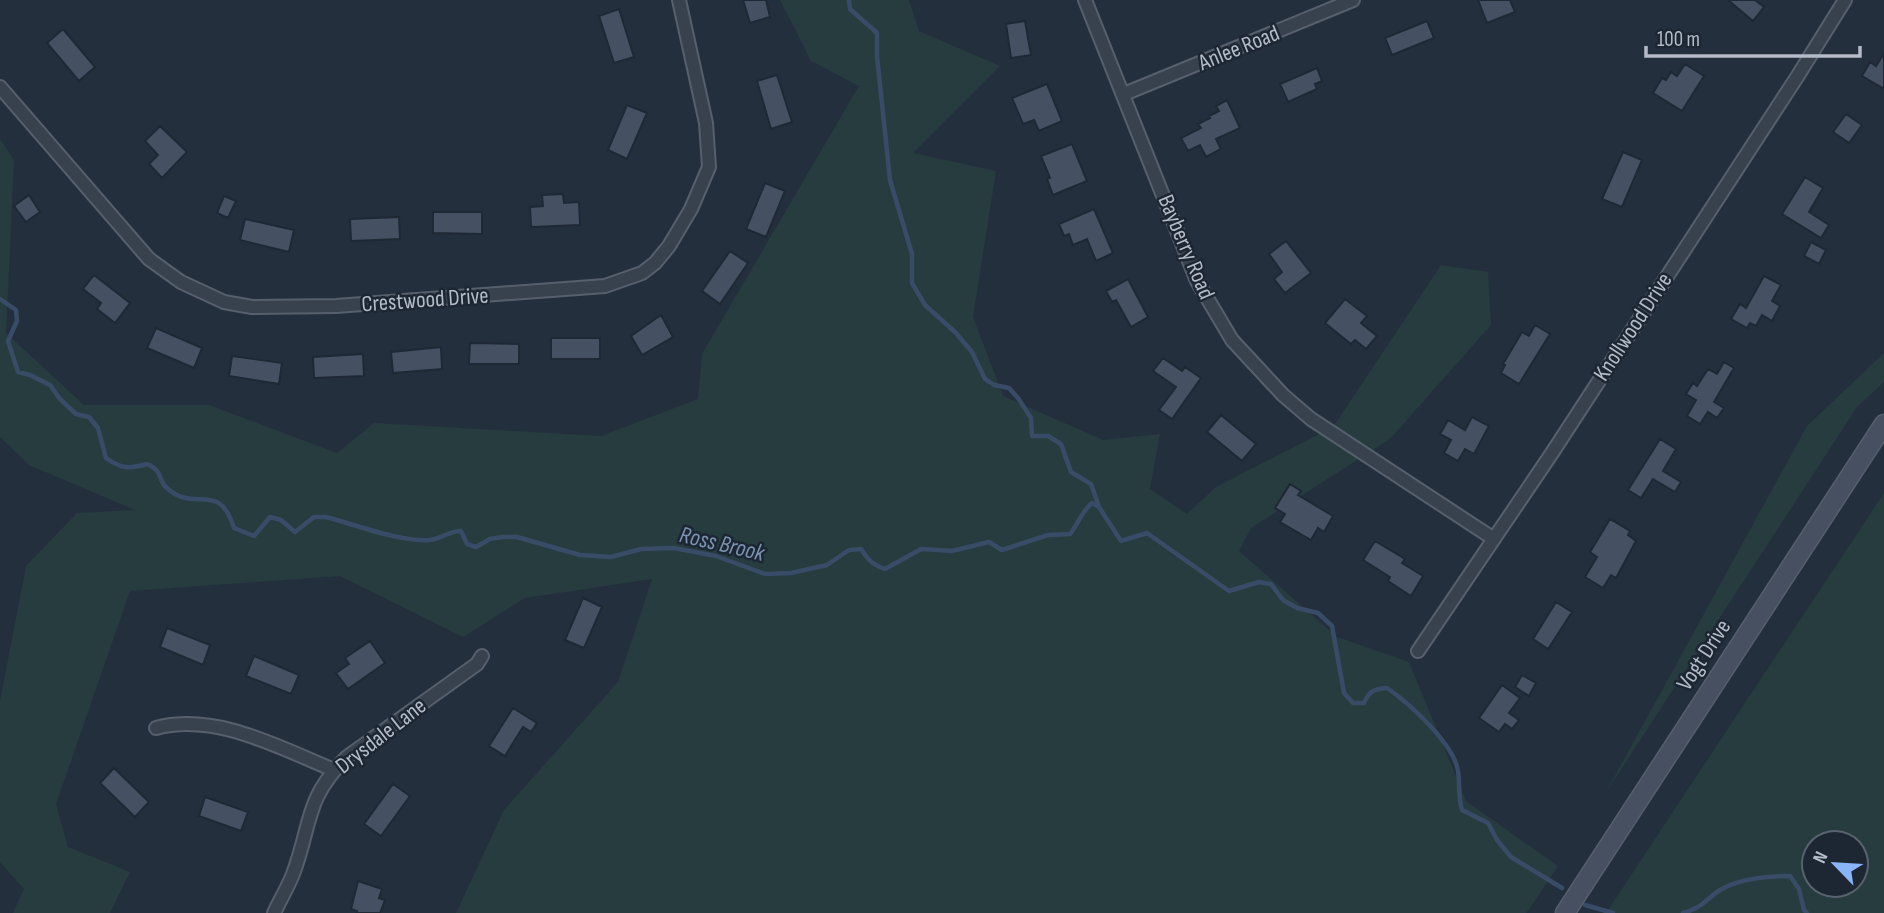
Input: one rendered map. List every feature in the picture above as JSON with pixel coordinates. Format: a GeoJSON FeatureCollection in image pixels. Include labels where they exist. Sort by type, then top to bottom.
{"type":"FeatureCollection","features":[{"type":"Feature","properties":{"kind":"street","name":"Crestwood Drive"},"geometry":{"type":"LineString","coordinates":[[0,87],[149,259],[181,282],[224,302],[252,307],[336,306],[605,286],[642,273],[655,263],[691,209],[704,185],[709,167],[706,122],[679,0]]}},
{"type":"Feature","properties":{"kind":"street","name":"Bayberry Road"},"geometry":{"type":"LineString","coordinates":[[1085,0],[1197,281],[1232,340],[1283,395],[1311,419],[1494,539]]}},
{"type":"Feature","properties":{"kind":"street","name":"Anlee Road"},"geometry":{"type":"LineString","coordinates":[[1124,94],[1353,0]]}},
{"type":"Feature","properties":{"kind":"street","name":"Knollwood Drive"},"geometry":{"type":"LineString","coordinates":[[1418,651],[1494,539],[1845,0]]}},
{"type":"Feature","properties":{"kind":"street","name":"Vogt Drive"},"geometry":{"type":"LineString","coordinates":[[1565,913],[1884,424]]}},
{"type":"Feature","properties":{"kind":"street","name":"Drysdale Lane"},"geometry":{"type":"LineString","coordinates":[[274,913],[293,873],[310,810],[321,787],[334,769],[477,664],[482,656]]}},
{"type":"Feature","properties":{"kind":"street"},"geometry":{"type":"LineString","coordinates":[[156,728],[174,723],[205,725],[246,734],[334,769]]}},
{"type":"Feature","properties":{"kind":"green space"},"geometry":{"type":"Polygon","coordinates":[[[780,0],[909,0],[919,31],[1000,66],[913,153],[996,171],[973,317],[1003,396],[1103,440],[1160,434],[1150,489],[1187,514],[1216,487],[1333,427],[1441,265],[1488,272],[1491,325],[1390,439],[1251,528],[1239,551],[1337,637],[1409,662],[1466,801],[1558,866],[1526,913],[456,913],[504,810],[618,682],[652,579],[525,598],[463,637],[340,576],[130,591],[56,804],[68,847],[130,872],[110,913],[13,913],[24,889],[0,862],[0,701],[26,566],[77,513],[135,510],[29,465],[0,437],[0,139],[14,160],[6,333],[84,405],[209,405],[337,453],[374,423],[601,436],[698,399],[702,354],[859,86],[811,61],[780,0]]]}},
{"type":"Feature","properties":{"kind":"green space"},"geometry":{"type":"Polygon","coordinates":[[[1884,353],[1884,382],[1857,407],[1605,794],[1807,426],[1884,353]]]}},
{"type":"Feature","properties":{"kind":"green space"},"geometry":{"type":"Polygon","coordinates":[[[1884,493],[1884,913],[1606,913],[1884,493]]]}},
{"type":"Feature","properties":{"kind":"building"},"geometry":{"type":"Polygon","coordinates":[[[743,0],[766,0],[770,17],[750,23],[743,0]]]}},
{"type":"Feature","properties":{"kind":"building"},"geometry":{"type":"Polygon","coordinates":[[[1478,0],[1510,0],[1515,12],[1487,23],[1478,0]]]}},
{"type":"Feature","properties":{"kind":"building"},"geometry":{"type":"Polygon","coordinates":[[[1728,0],[1755,0],[1764,7],[1753,21],[1728,0]]]}},
{"type":"Feature","properties":{"kind":"building"},"geometry":{"type":"Polygon","coordinates":[[[619,9],[634,57],[614,63],[599,16],[619,9]]]}},
{"type":"Feature","properties":{"kind":"building"},"geometry":{"type":"Polygon","coordinates":[[[1025,21],[1031,55],[1011,58],[1006,24],[1025,21]]]}},
{"type":"Feature","properties":{"kind":"building"},"geometry":{"type":"Polygon","coordinates":[[[1427,21],[1434,38],[1392,55],[1385,38],[1427,21]]]}},
{"type":"Feature","properties":{"kind":"building"},"geometry":{"type":"Polygon","coordinates":[[[63,29],[95,67],[79,81],[47,43],[63,29]]]}},
{"type":"Feature","properties":{"kind":"building"},"geometry":{"type":"Polygon","coordinates":[[[1884,53],[1884,89],[1862,76],[1870,62],[1876,66],[1884,53]]]}},
{"type":"Feature","properties":{"kind":"building"},"geometry":{"type":"Polygon","coordinates":[[[1685,64],[1704,76],[1682,111],[1653,93],[1662,78],[1666,80],[1671,72],[1677,76],[1685,64]]]}},
{"type":"Feature","properties":{"kind":"building"},"geometry":{"type":"Polygon","coordinates":[[[1317,68],[1322,81],[1315,84],[1317,89],[1288,102],[1280,84],[1317,68]]]}},
{"type":"Feature","properties":{"kind":"building"},"geometry":{"type":"Polygon","coordinates":[[[777,75],[792,122],[771,129],[757,81],[777,75]]]}},
{"type":"Feature","properties":{"kind":"building"},"geometry":{"type":"Polygon","coordinates":[[[1047,84],[1062,121],[1039,131],[1034,120],[1023,124],[1012,98],[1047,84]]]}},
{"type":"Feature","properties":{"kind":"building"},"geometry":{"type":"Polygon","coordinates":[[[1227,100],[1240,128],[1216,139],[1221,149],[1206,157],[1200,145],[1188,151],[1181,138],[1201,128],[1198,124],[1219,111],[1216,106],[1227,100]]]}},
{"type":"Feature","properties":{"kind":"building"},"geometry":{"type":"Polygon","coordinates":[[[627,105],[647,113],[627,159],[608,150],[627,105]]]}},
{"type":"Feature","properties":{"kind":"building"},"geometry":{"type":"Polygon","coordinates":[[[1846,114],[1862,125],[1849,143],[1833,132],[1846,114]]]}},
{"type":"Feature","properties":{"kind":"building"},"geometry":{"type":"Polygon","coordinates":[[[160,126],[187,152],[162,178],[149,164],[158,155],[145,141],[160,126]]]}},
{"type":"Feature","properties":{"kind":"building"},"geometry":{"type":"Polygon","coordinates":[[[1072,144],[1087,181],[1053,195],[1047,179],[1050,178],[1041,156],[1072,144]]]}},
{"type":"Feature","properties":{"kind":"building"},"geometry":{"type":"Polygon","coordinates":[[[1623,152],[1642,160],[1622,207],[1602,199],[1623,152]]]}},
{"type":"Feature","properties":{"kind":"building"},"geometry":{"type":"Polygon","coordinates":[[[1805,177],[1823,188],[1809,212],[1829,225],[1821,238],[1782,214],[1805,177]]]}},
{"type":"Feature","properties":{"kind":"building"},"geometry":{"type":"Polygon","coordinates":[[[765,183],[785,191],[766,237],[746,229],[765,183]]]}},
{"type":"Feature","properties":{"kind":"building"},"geometry":{"type":"Polygon","coordinates":[[[563,194],[564,203],[579,202],[580,225],[531,227],[530,207],[543,206],[542,195],[563,194]]]}},
{"type":"Feature","properties":{"kind":"building"},"geometry":{"type":"Polygon","coordinates":[[[29,195],[40,212],[26,222],[14,206],[29,195]]]}},
{"type":"Feature","properties":{"kind":"building"},"geometry":{"type":"Polygon","coordinates":[[[224,196],[236,201],[228,218],[217,213],[224,196]]]}},
{"type":"Feature","properties":{"kind":"building"},"geometry":{"type":"Polygon","coordinates":[[[1094,209],[1113,253],[1096,261],[1087,239],[1073,245],[1069,234],[1064,236],[1059,224],[1094,209]]]}},
{"type":"Feature","properties":{"kind":"building"},"geometry":{"type":"Polygon","coordinates":[[[433,212],[482,212],[482,234],[433,233],[433,212]]]}},
{"type":"Feature","properties":{"kind":"building"},"geometry":{"type":"Polygon","coordinates":[[[399,217],[400,239],[351,241],[350,219],[399,217]]]}},
{"type":"Feature","properties":{"kind":"building"},"geometry":{"type":"Polygon","coordinates":[[[245,219],[294,230],[289,252],[240,240],[245,219]]]}},
{"type":"Feature","properties":{"kind":"building"},"geometry":{"type":"Polygon","coordinates":[[[1286,241],[1311,273],[1285,293],[1274,279],[1282,272],[1269,254],[1286,241]]]}},
{"type":"Feature","properties":{"kind":"building"},"geometry":{"type":"Polygon","coordinates":[[[1811,242],[1826,250],[1819,264],[1804,256],[1811,242]]]}},
{"type":"Feature","properties":{"kind":"building"},"geometry":{"type":"Polygon","coordinates":[[[730,251],[748,263],[720,304],[702,291],[730,251]]]}},
{"type":"Feature","properties":{"kind":"building"},"geometry":{"type":"Polygon","coordinates":[[[94,275],[130,303],[115,323],[97,309],[101,303],[83,289],[94,275]]]}},
{"type":"Feature","properties":{"kind":"building"},"geometry":{"type":"Polygon","coordinates":[[[1764,276],[1781,285],[1772,301],[1780,306],[1772,321],[1762,315],[1756,326],[1750,323],[1747,328],[1731,319],[1740,304],[1746,308],[1764,276]]]}},
{"type":"Feature","properties":{"kind":"building"},"geometry":{"type":"Polygon","coordinates":[[[1128,279],[1148,317],[1131,327],[1116,300],[1112,302],[1106,291],[1128,279]]]}},
{"type":"Feature","properties":{"kind":"building"},"geometry":{"type":"Polygon","coordinates":[[[1345,299],[1367,316],[1361,323],[1377,336],[1366,349],[1355,340],[1351,344],[1325,323],[1345,299]]]}},
{"type":"Feature","properties":{"kind":"building"},"geometry":{"type":"Polygon","coordinates":[[[661,315],[673,337],[642,355],[631,336],[661,315]]]}},
{"type":"Feature","properties":{"kind":"building"},"geometry":{"type":"Polygon","coordinates":[[[1535,325],[1550,334],[1519,384],[1501,373],[1505,365],[1503,364],[1522,332],[1529,336],[1535,325]]]}},
{"type":"Feature","properties":{"kind":"building"},"geometry":{"type":"Polygon","coordinates":[[[156,328],[202,348],[194,368],[147,348],[156,328]]]}},
{"type":"Feature","properties":{"kind":"building"},"geometry":{"type":"Polygon","coordinates":[[[551,338],[600,338],[600,359],[551,359],[551,338]]]}},
{"type":"Feature","properties":{"kind":"building"},"geometry":{"type":"Polygon","coordinates":[[[470,343],[519,344],[519,364],[469,364],[470,343]]]}},
{"type":"Feature","properties":{"kind":"building"},"geometry":{"type":"Polygon","coordinates":[[[441,347],[442,369],[393,373],[391,352],[441,347]]]}},
{"type":"Feature","properties":{"kind":"building"},"geometry":{"type":"Polygon","coordinates":[[[363,354],[364,376],[314,378],[313,357],[363,354]]]}},
{"type":"Feature","properties":{"kind":"building"},"geometry":{"type":"Polygon","coordinates":[[[232,356],[282,363],[279,384],[229,376],[232,356]]]}},
{"type":"Feature","properties":{"kind":"building"},"geometry":{"type":"Polygon","coordinates":[[[1163,358],[1182,371],[1185,367],[1201,378],[1172,419],[1159,410],[1176,387],[1153,371],[1163,358]]]}},
{"type":"Feature","properties":{"kind":"building"},"geometry":{"type":"Polygon","coordinates":[[[1724,362],[1734,368],[1714,402],[1724,408],[1717,418],[1708,412],[1700,424],[1687,416],[1696,400],[1686,394],[1693,383],[1697,386],[1708,369],[1717,374],[1724,362]]]}},
{"type":"Feature","properties":{"kind":"building"},"geometry":{"type":"Polygon","coordinates":[[[1221,415],[1256,444],[1242,461],[1207,432],[1221,415]]]}},
{"type":"Feature","properties":{"kind":"building"},"geometry":{"type":"Polygon","coordinates":[[[1472,417],[1489,426],[1474,454],[1465,449],[1458,461],[1444,453],[1451,440],[1440,434],[1448,420],[1465,430],[1472,417]]]}},
{"type":"Feature","properties":{"kind":"building"},"geometry":{"type":"Polygon","coordinates":[[[1660,439],[1676,449],[1663,471],[1681,482],[1675,492],[1653,479],[1641,498],[1628,490],[1660,439]]]}},
{"type":"Feature","properties":{"kind":"building"},"geometry":{"type":"Polygon","coordinates":[[[1290,484],[1301,491],[1298,495],[1333,516],[1324,532],[1318,528],[1311,540],[1280,522],[1285,514],[1275,508],[1290,484]]]}},
{"type":"Feature","properties":{"kind":"building"},"geometry":{"type":"Polygon","coordinates":[[[1610,519],[1630,531],[1628,535],[1636,541],[1616,578],[1611,575],[1603,588],[1585,577],[1597,557],[1590,552],[1610,519]]]}},
{"type":"Feature","properties":{"kind":"building"},"geometry":{"type":"Polygon","coordinates":[[[1375,541],[1405,559],[1402,563],[1423,576],[1411,596],[1388,581],[1390,577],[1363,560],[1375,541]]]}},
{"type":"Feature","properties":{"kind":"building"},"geometry":{"type":"Polygon","coordinates":[[[583,598],[602,607],[584,648],[565,640],[583,598]]]}},
{"type":"Feature","properties":{"kind":"building"},"geometry":{"type":"Polygon","coordinates":[[[1556,602],[1572,612],[1548,649],[1533,639],[1556,602]]]}},
{"type":"Feature","properties":{"kind":"building"},"geometry":{"type":"Polygon","coordinates":[[[167,628],[210,645],[203,665],[160,647],[167,628]]]}},
{"type":"Feature","properties":{"kind":"building"},"geometry":{"type":"Polygon","coordinates":[[[370,641],[385,663],[348,689],[336,673],[349,664],[345,658],[370,641]]]}},
{"type":"Feature","properties":{"kind":"building"},"geometry":{"type":"Polygon","coordinates":[[[254,656],[299,675],[291,694],[246,676],[254,656]]]}},
{"type":"Feature","properties":{"kind":"building"},"geometry":{"type":"Polygon","coordinates":[[[1522,675],[1536,683],[1529,696],[1515,687],[1522,675]]]}},
{"type":"Feature","properties":{"kind":"building"},"geometry":{"type":"Polygon","coordinates":[[[1502,685],[1520,698],[1509,713],[1519,720],[1512,729],[1505,724],[1499,732],[1479,718],[1502,685]]]}},
{"type":"Feature","properties":{"kind":"building"},"geometry":{"type":"Polygon","coordinates":[[[513,708],[537,723],[531,732],[523,727],[505,756],[489,746],[513,708]]]}},
{"type":"Feature","properties":{"kind":"building"},"geometry":{"type":"Polygon","coordinates":[[[114,768],[149,802],[135,817],[100,783],[114,768]]]}},
{"type":"Feature","properties":{"kind":"building"},"geometry":{"type":"Polygon","coordinates":[[[393,784],[410,796],[381,836],[364,824],[393,784]]]}},
{"type":"Feature","properties":{"kind":"building"},"geometry":{"type":"Polygon","coordinates":[[[205,797],[248,812],[241,831],[199,816],[205,797]]]}},
{"type":"Feature","properties":{"kind":"building"},"geometry":{"type":"Polygon","coordinates":[[[358,881],[382,889],[379,898],[385,900],[380,913],[356,913],[357,911],[351,909],[358,881]]]}},
{"type":"Feature","properties":{"kind":"waterway"},"geometry":{"type":"LineString","coordinates":[[849,0],[850,9],[877,33],[890,180],[912,254],[912,283],[925,305],[955,332],[972,352],[985,379],[994,385],[1009,388],[1018,398],[1031,418],[1032,436],[1048,436],[1061,444],[1071,472],[1091,484],[1099,507]]}},
{"type":"Feature","properties":{"kind":"waterway","name":"Ross Brook"},"geometry":{"type":"LineString","coordinates":[[0,299],[16,310],[17,321],[8,341],[18,372],[50,385],[76,414],[89,417],[98,428],[106,458],[126,467],[147,464],[153,467],[159,473],[162,483],[178,496],[214,501],[228,514],[234,528],[254,536],[270,517],[281,520],[295,532],[314,517],[326,517],[392,536],[418,540],[430,540],[461,531],[467,544],[476,547],[490,539],[517,537],[580,555],[611,557],[641,549],[674,548],[716,556],[765,574],[791,573],[827,565],[849,550],[861,549],[871,562],[885,569],[921,549],[952,551],[989,542],[1002,550],[1048,535],[1070,534],[1092,503],[1099,507],[1121,541],[1147,533],[1229,591],[1259,582],[1271,584],[1283,600],[1297,608],[1318,613],[1332,626],[1344,693],[1353,703],[1364,703],[1372,691],[1387,688],[1407,703],[1440,737],[1455,760],[1462,810],[1488,823],[1511,857],[1562,888]]}},
{"type":"Feature","properties":{"kind":"waterway","name":"Ross Brook"},"geometry":{"type":"LineString","coordinates":[[1683,913],[1736,883],[1763,877],[1790,876],[1799,889],[1807,913]]}},
{"type":"Feature","properties":{"kind":"waterway","name":"Ross Brook"},"geometry":{"type":"LineString","coordinates":[[1585,905],[1613,913]]}}]}
